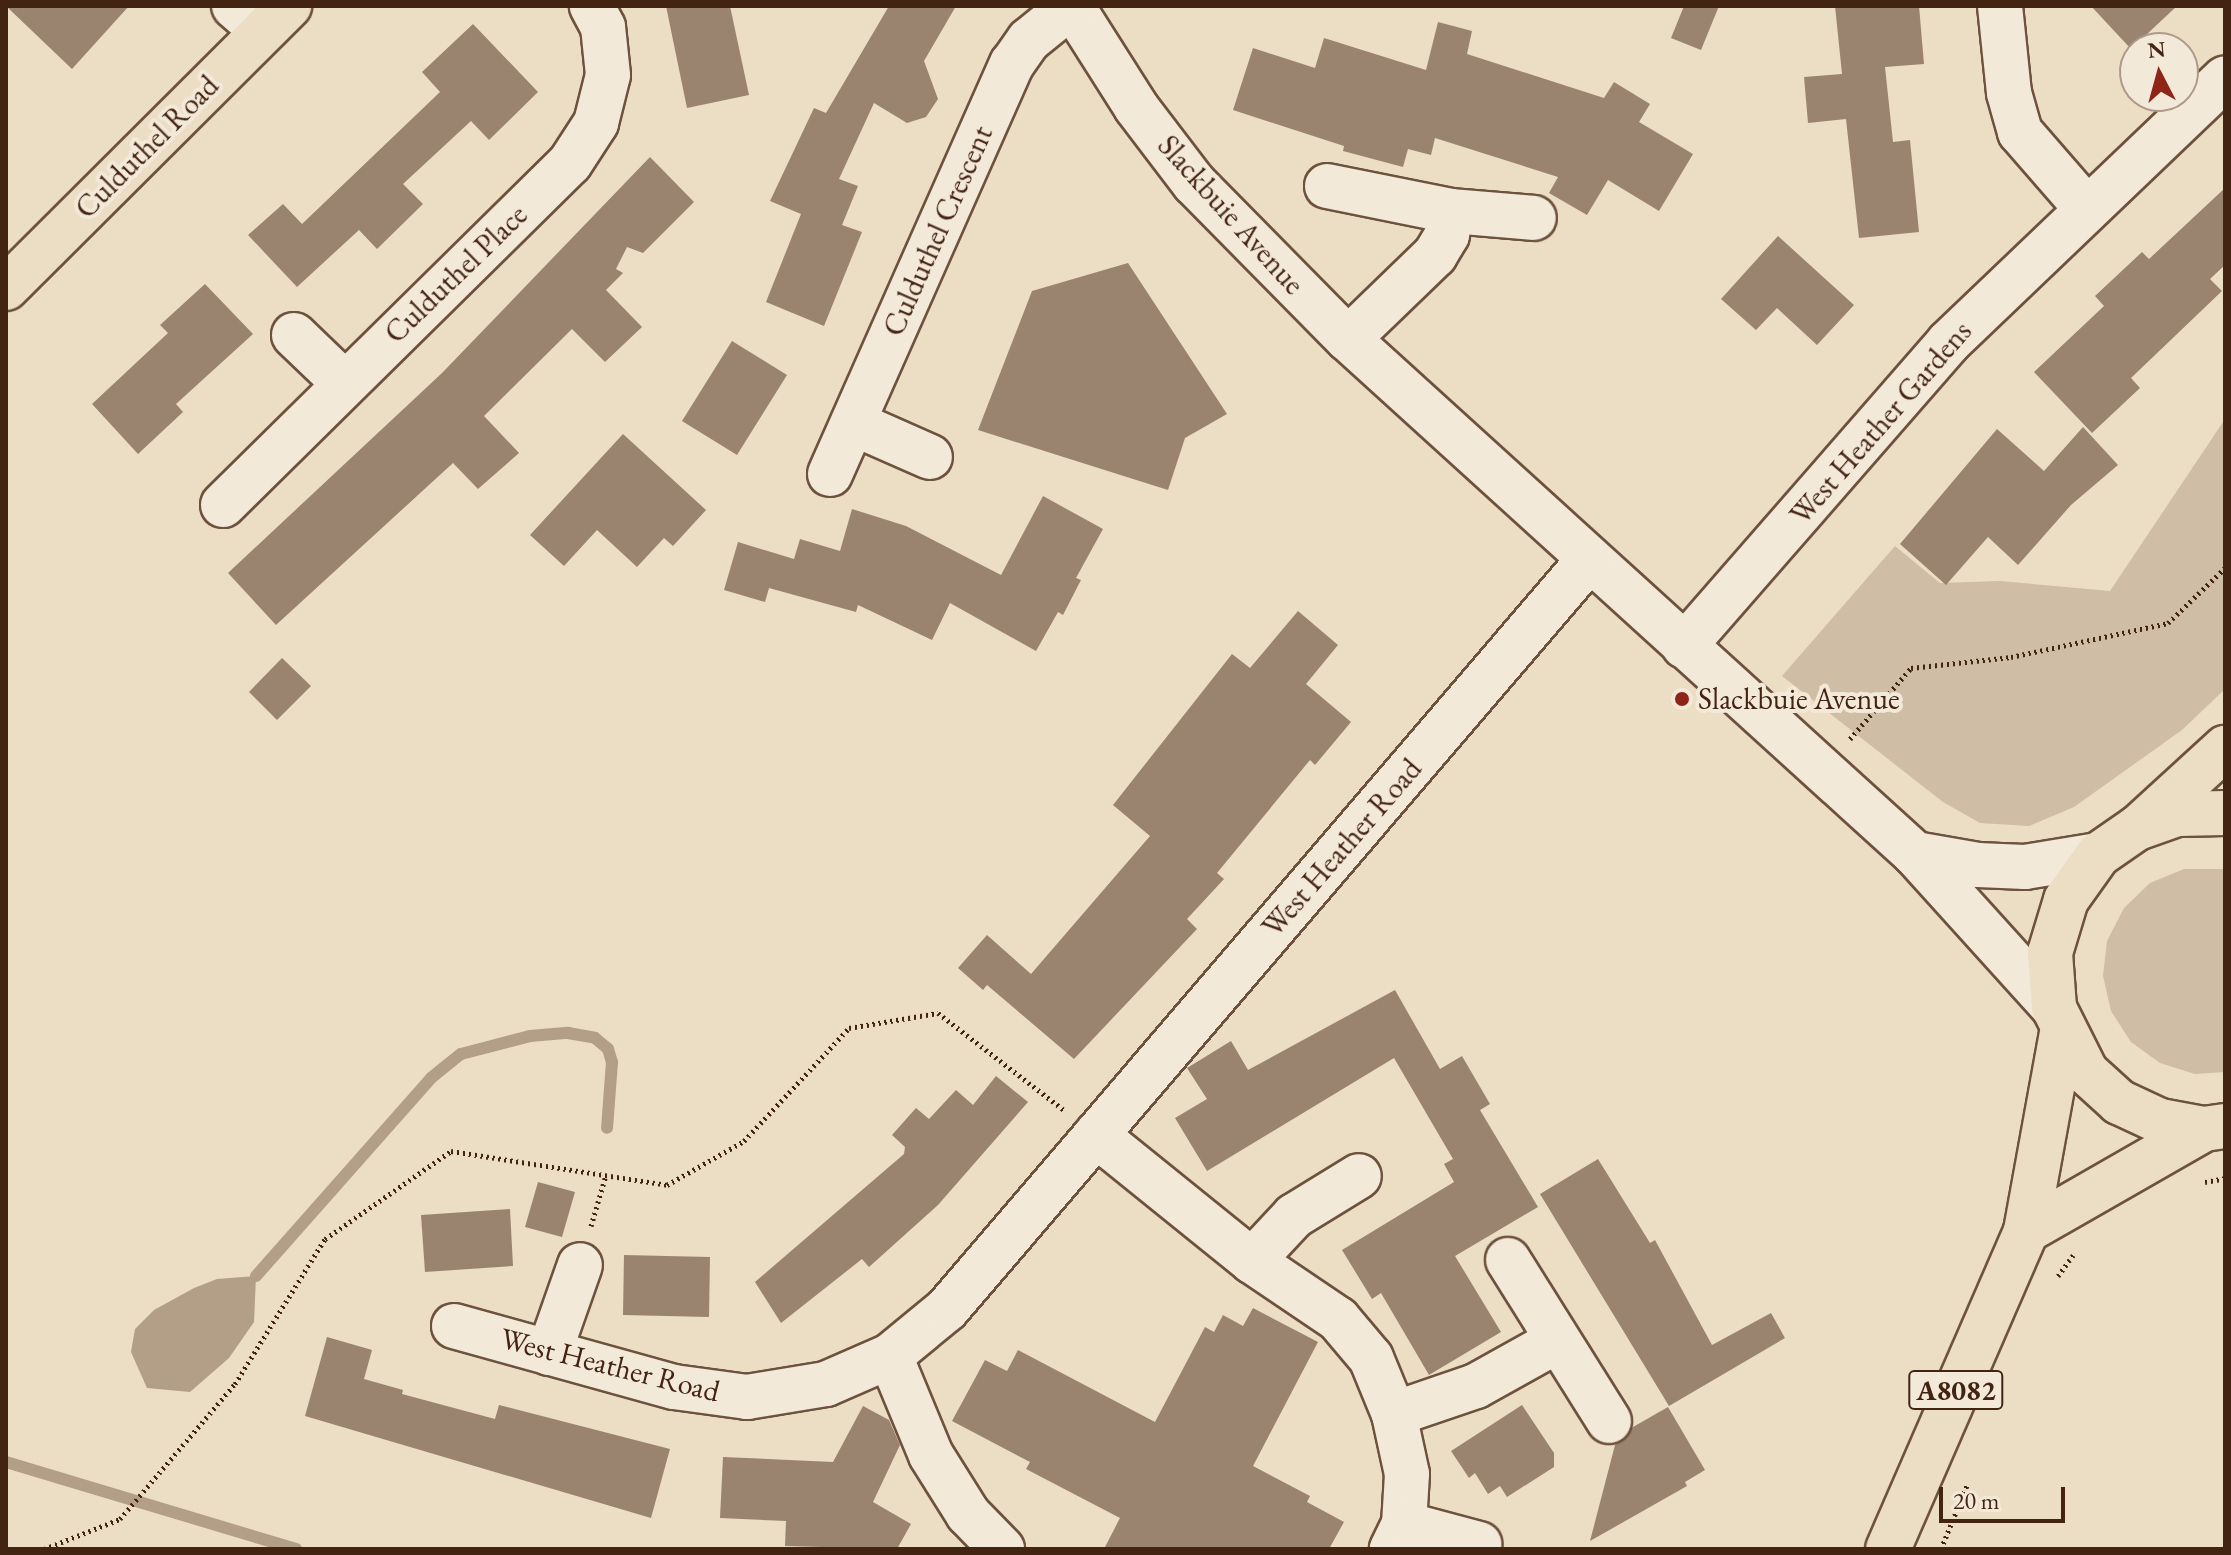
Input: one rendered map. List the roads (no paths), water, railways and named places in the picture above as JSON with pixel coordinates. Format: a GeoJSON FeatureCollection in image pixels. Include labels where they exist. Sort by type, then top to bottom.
{"type":"FeatureCollection","features":[{"type":"Feature","properties":{"kind":"main road","name":"Culduthel Road"},"geometry":{"type":"LineString","coordinates":[[6,288],[262,14]]}},
{"type":"Feature","properties":{"kind":"main road","name":"A8082"},"geometry":{"type":"LineString","coordinates":[[1888,1549],[2026,1231],[2058,1020],[2050,953],[2066,900],[2098,855],[2137,828],[2225,748]]}},
{"type":"Feature","properties":{"kind":"main road","name":"A8082"},"geometry":{"type":"LineString","coordinates":[[2137,828],[2177,814],[2225,813]]}},
{"type":"Feature","properties":{"kind":"main road","name":"A8082"},"geometry":{"type":"LineString","coordinates":[[2058,1020],[2086,1072],[2119,1102],[2160,1121],[2215,1127]]}},
{"type":"Feature","properties":{"kind":"main road","name":"A8082"},"geometry":{"type":"LineString","coordinates":[[2026,1231],[2215,1127]]}},
{"type":"Feature","properties":{"kind":"street","name":"Culduthel Place"},"geometry":{"type":"LineString","coordinates":[[223,505],[343,382],[570,163],[596,123],[608,75],[603,27],[592,6]]}},
{"type":"Feature","properties":{"kind":"street","name":"Slackbuie Avenue"},"geometry":{"type":"LineString","coordinates":[[1071,6],[1136,107],[1194,183],[1348,339],[1588,561],[1915,854],[2058,1020]]}},
{"type":"Feature","properties":{"kind":"street","name":"Culduthel Crescent"},"geometry":{"type":"LineString","coordinates":[[830,474],[1012,64],[1029,40],[1071,6]]}},
{"type":"Feature","properties":{"kind":"street"},"geometry":{"type":"LineString","coordinates":[[2000,6],[2009,93],[2020,132],[2087,209]]}},
{"type":"Feature","properties":{"kind":"street","name":"West Heather Gardens"},"geometry":{"type":"LineString","coordinates":[[1684,646],[1948,343],[2225,78]]}},
{"type":"Feature","properties":{"kind":"street"},"geometry":{"type":"LineString","coordinates":[[1327,186],[1451,211],[1534,218]]}},
{"type":"Feature","properties":{"kind":"street"},"geometry":{"type":"LineString","coordinates":[[1348,339],[1435,255],[1447,235],[1451,211]]}},
{"type":"Feature","properties":{"kind":"street"},"geometry":{"type":"LineString","coordinates":[[294,335],[343,382]]}},
{"type":"Feature","properties":{"kind":"street"},"geometry":{"type":"LineString","coordinates":[[853,423],[930,457]]}},
{"type":"Feature","properties":{"kind":"street","name":"West Heather Road"},"geometry":{"type":"LineString","coordinates":[[454,1326],[674,1387],[747,1397],[826,1384],[890,1356],[947,1309],[1588,561]]}},
{"type":"Feature","properties":{"kind":"street"},"geometry":{"type":"LineString","coordinates":[[1915,854],[1978,865],[2025,867],[2098,855]]}},
{"type":"Feature","properties":{"kind":"street"},"geometry":{"type":"LineString","coordinates":[[1096,1135],[1252,1261],[1338,1319],[1371,1358],[1394,1414],[1407,1474],[1398,1536],[1479,1544]]}},
{"type":"Feature","properties":{"kind":"street"},"geometry":{"type":"LineString","coordinates":[[1252,1261],[1294,1216],[1359,1176]]}},
{"type":"Feature","properties":{"kind":"street"},"geometry":{"type":"LineString","coordinates":[[1508,1260],[1609,1421]]}},
{"type":"Feature","properties":{"kind":"street"},"geometry":{"type":"LineString","coordinates":[[549,1353],[580,1265]]}},
{"type":"Feature","properties":{"kind":"street"},"geometry":{"type":"LineString","coordinates":[[1394,1414],[1476,1386],[1557,1341]]}},
{"type":"Feature","properties":{"kind":"street"},"geometry":{"type":"LineString","coordinates":[[890,1356],[931,1455],[968,1514],[1002,1549]]}},
{"type":"Feature","properties":{"kind":"waterway"},"geometry":{"type":"LineString","coordinates":[[256,1276],[431,1078],[461,1054],[530,1036],[568,1033],[595,1038],[608,1049],[612,1062],[607,1128]]}},
{"type":"Feature","properties":{"kind":"waterway"},"geometry":{"type":"LineString","coordinates":[[6,1462],[296,1549]]}},
{"type":"Feature","properties":{"kind":"place","name":"Slackbuie Avenue"},"geometry":{"type":"Point","coordinates":[1682,699]}}]}
